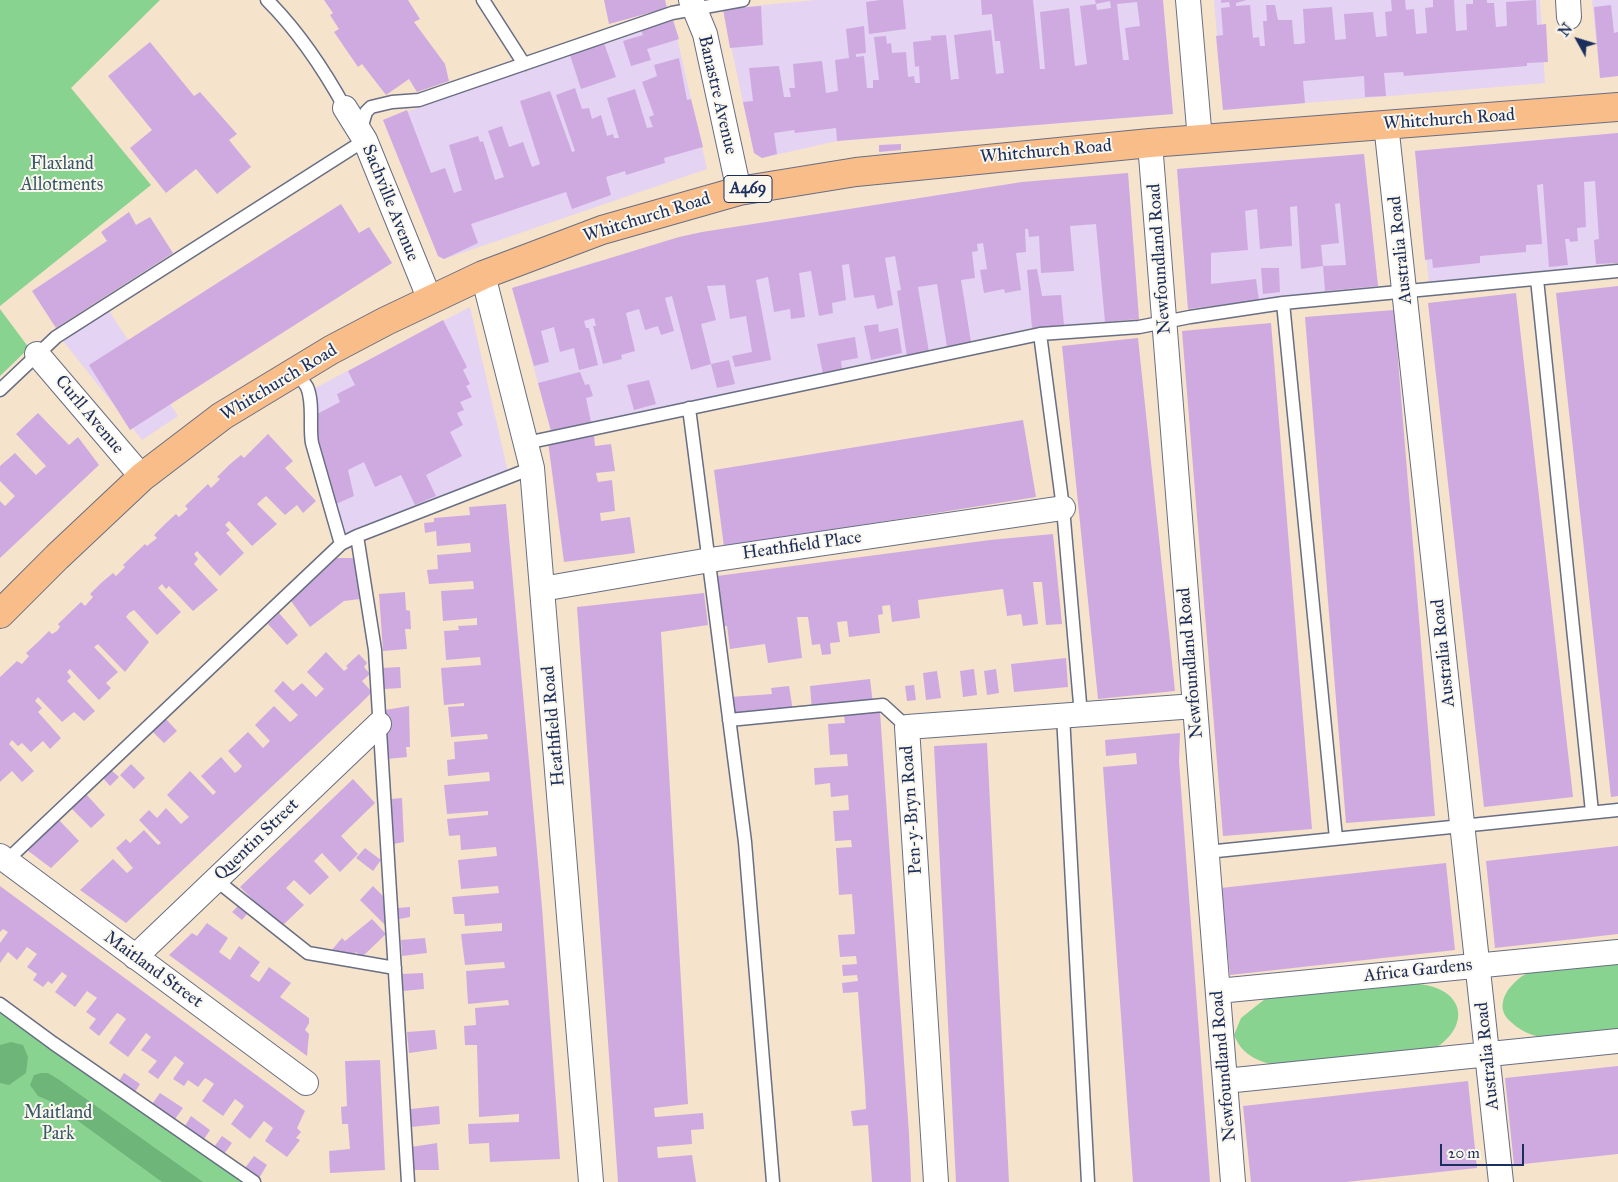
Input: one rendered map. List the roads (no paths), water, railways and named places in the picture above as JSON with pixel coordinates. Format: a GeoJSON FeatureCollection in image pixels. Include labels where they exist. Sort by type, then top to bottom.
{"type":"FeatureCollection","features":[{"type":"Feature","properties":{"kind":"main road","name":"Whitchurch Road"},"geometry":{"type":"LineString","coordinates":[[0,614],[64,550],[142,477],[222,416],[331,350],[430,300],[484,275],[602,230],[739,190],[866,170],[1150,143],[1618,107]]}},
{"type":"Feature","properties":{"kind":"street"},"geometry":{"type":"LineString","coordinates":[[1188,0],[1200,140]]}},
{"type":"Feature","properties":{"kind":"street","name":"Banastre Avenue"},"geometry":{"type":"LineString","coordinates":[[692,4],[705,34],[739,190]]}},
{"type":"Feature","properties":{"kind":"street","name":"Sachville Avenue"},"geometry":{"type":"LineString","coordinates":[[345,108],[362,136],[430,300]]}},
{"type":"Feature","properties":{"kind":"street","name":"Australia Road"},"geometry":{"type":"LineString","coordinates":[[1386,124],[1488,1054],[1500,1182]]}},
{"type":"Feature","properties":{"kind":"street","name":"Newfoundland Road"},"geometry":{"type":"LineString","coordinates":[[1150,143],[1233,1182]]}},
{"type":"Feature","properties":{"kind":"street","name":"Heathfield Road"},"geometry":{"type":"LineString","coordinates":[[484,275],[532,468],[591,1182]]}},
{"type":"Feature","properties":{"kind":"street","name":"Curll Avenue"},"geometry":{"type":"LineString","coordinates":[[37,354],[142,477]]}},
{"type":"Feature","properties":{"kind":"street","name":"Heathfield Place"},"geometry":{"type":"LineString","coordinates":[[542,589],[710,560],[1063,508]]}},
{"type":"Feature","properties":{"kind":"street","name":"Pen-y-Bryn Road"},"geometry":{"type":"LineString","coordinates":[[936,1182],[907,726],[1195,706]]}},
{"type":"Feature","properties":{"kind":"street","name":"Quentin Street"},"geometry":{"type":"LineString","coordinates":[[135,957],[380,724]]}},
{"type":"Feature","properties":{"kind":"street","name":"Maitland Street"},"geometry":{"type":"LineString","coordinates":[[2,861],[306,1083]]}},
{"type":"Feature","properties":{"kind":"street","name":"Africa Gardens"},"geometry":{"type":"LineString","coordinates":[[1218,991],[1618,952]]}},
{"type":"Feature","properties":{"kind":"street"},"geometry":{"type":"LineString","coordinates":[[1225,1081],[1618,1041]]}},
{"type":"Feature","properties":{"kind":"lane"},"geometry":{"type":"LineString","coordinates":[[267,0],[292,25],[309,47],[345,108]]}},
{"type":"Feature","properties":{"kind":"lane"},"geometry":{"type":"LineString","coordinates":[[483,0],[524,64]]}},
{"type":"Feature","properties":{"kind":"lane"},"geometry":{"type":"LineString","coordinates":[[0,390],[56,337],[362,136],[366,112],[377,104],[419,100],[672,13],[692,4],[744,0]]}},
{"type":"Feature","properties":{"kind":"lane"},"geometry":{"type":"LineString","coordinates":[[526,443],[1040,334],[1139,327],[1283,303],[1618,271]]}},
{"type":"Feature","properties":{"kind":"lane"},"geometry":{"type":"LineString","coordinates":[[1537,279],[1592,812]]}},
{"type":"Feature","properties":{"kind":"lane"},"geometry":{"type":"LineString","coordinates":[[1283,303],[1336,838]]}},
{"type":"Feature","properties":{"kind":"lane"},"geometry":{"type":"LineString","coordinates":[[1040,334],[1063,508],[1088,1182]]}},
{"type":"Feature","properties":{"kind":"lane"},"geometry":{"type":"LineString","coordinates":[[295,371],[306,387],[310,397],[311,436],[341,544]]}},
{"type":"Feature","properties":{"kind":"lane"},"geometry":{"type":"LineString","coordinates":[[689,408],[745,842],[773,1182]]}},
{"type":"Feature","properties":{"kind":"lane"},"geometry":{"type":"LineString","coordinates":[[2,861],[341,544],[357,536],[532,468]]}},
{"type":"Feature","properties":{"kind":"lane"},"geometry":{"type":"LineString","coordinates":[[357,536],[375,650],[408,1182]]}},
{"type":"Feature","properties":{"kind":"lane"},"geometry":{"type":"LineString","coordinates":[[729,720],[883,706],[907,726]]}},
{"type":"Feature","properties":{"kind":"lane"},"geometry":{"type":"LineString","coordinates":[[1207,852],[1463,824],[1618,810]]}},
{"type":"Feature","properties":{"kind":"lane"},"geometry":{"type":"LineString","coordinates":[[216,880],[308,953],[395,968]]}},
{"type":"Feature","properties":{"kind":"lane"},"geometry":{"type":"LineString","coordinates":[[0,1004],[84,1065],[254,1182]]}},
{"type":"Feature","properties":{"kind":"park label","name":"Flaxland Allotments"},"geometry":{"type":"Point","coordinates":[62,175]}},
{"type":"Feature","properties":{"kind":"park label","name":"Maitland Park"},"geometry":{"type":"Point","coordinates":[58,1124]}}]}
